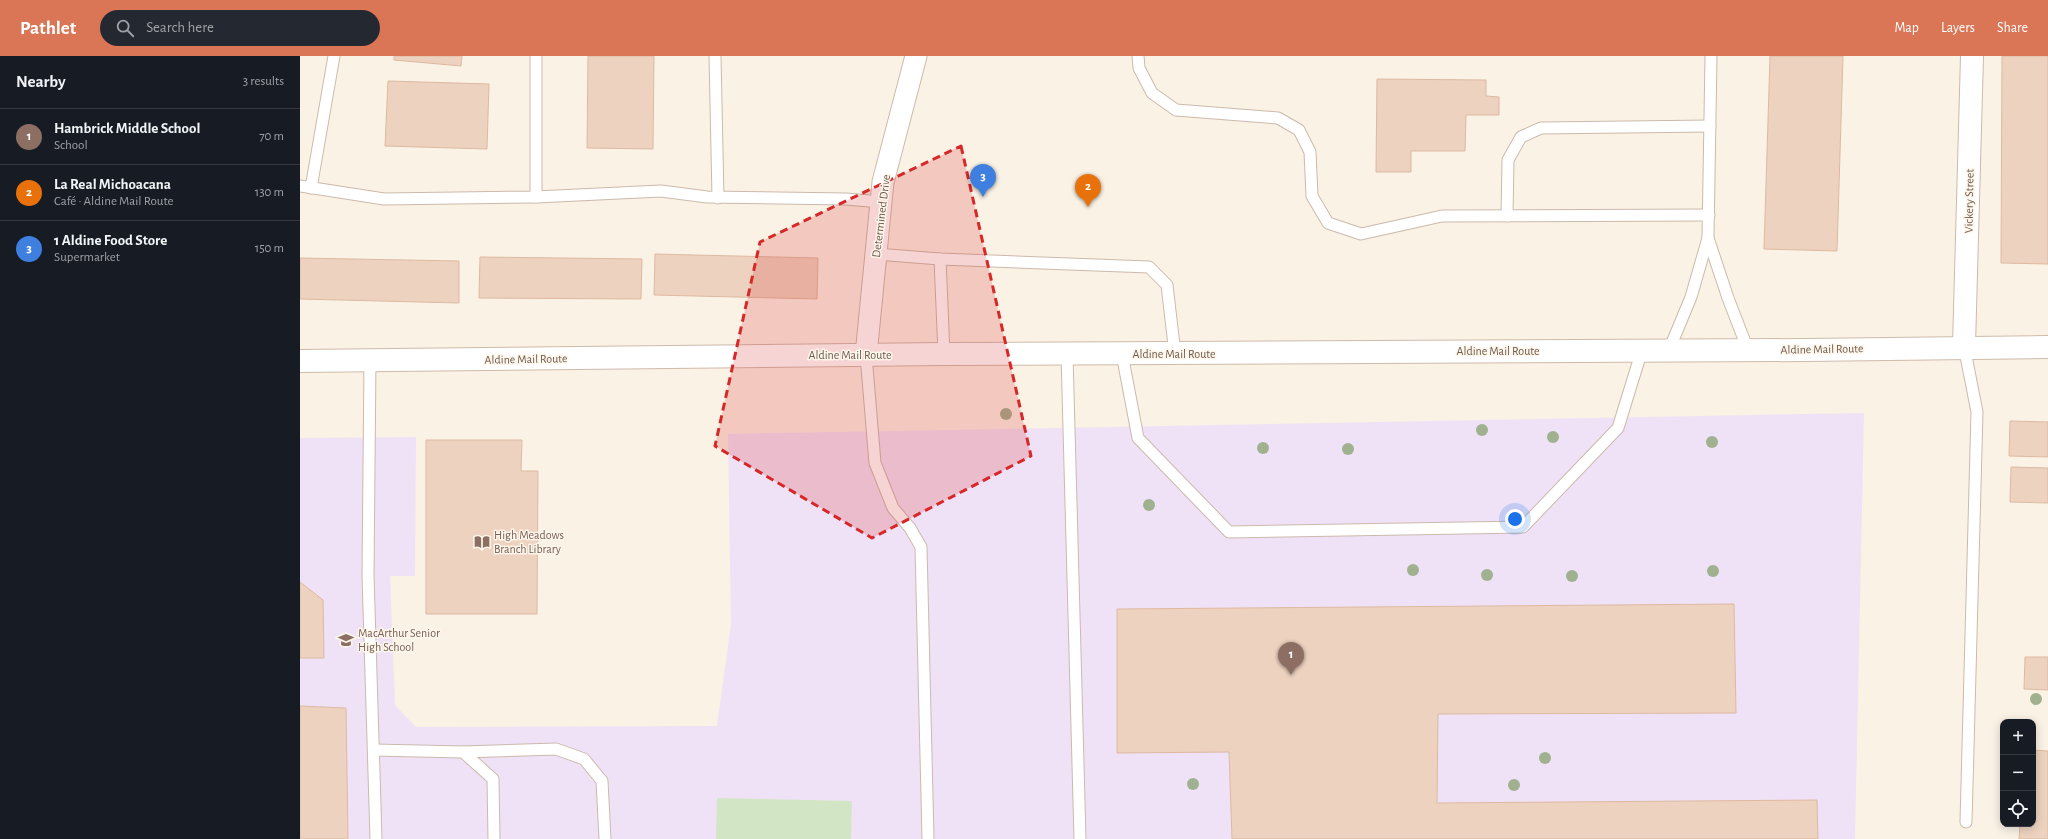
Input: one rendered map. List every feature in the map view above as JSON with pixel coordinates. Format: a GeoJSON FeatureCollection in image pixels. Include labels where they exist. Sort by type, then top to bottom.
{"type":"FeatureCollection","features":[{"type":"Feature","properties":{"kind":"main road","name":"Vickery Street"},"geometry":{"type":"LineString","coordinates":[[1964,346],[1972,56]]}},
{"type":"Feature","properties":{"kind":"main road","name":"Aldine Mail Route"},"geometry":{"type":"LineString","coordinates":[[300,361],[944,354],[1748,350],[2048,346]]}},
{"type":"Feature","properties":{"kind":"street","name":"Determined Drive"},"geometry":{"type":"LineString","coordinates":[[866,355],[883,182],[916,56]]}},
{"type":"Feature","properties":{"kind":"lane"},"geometry":{"type":"LineString","coordinates":[[334,56],[305,187],[384,199],[536,197],[661,190],[718,198],[846,199],[881,202]]}},
{"type":"Feature","properties":{"kind":"lane"},"geometry":{"type":"LineString","coordinates":[[536,56],[536,197]]}},
{"type":"Feature","properties":{"kind":"lane"},"geometry":{"type":"LineString","coordinates":[[715,56],[718,198]]}},
{"type":"Feature","properties":{"kind":"lane"},"geometry":{"type":"LineString","coordinates":[[1138,56],[1139,68],[1152,93],[1176,110],[1278,118],[1299,130],[1310,152],[1312,196],[1328,223],[1361,234],[1442,216],[1709,215]]}},
{"type":"Feature","properties":{"kind":"lane"},"geometry":{"type":"LineString","coordinates":[[1669,350],[1691,297],[1708,238],[1711,56]]}},
{"type":"Feature","properties":{"kind":"lane"},"geometry":{"type":"LineString","coordinates":[[1507,216],[1508,160],[1521,137],[1542,128],[1710,126]]}},
{"type":"Feature","properties":{"kind":"lane"},"geometry":{"type":"LineString","coordinates":[[1708,238],[1728,298],[1748,350]]}},
{"type":"Feature","properties":{"kind":"lane"},"geometry":{"type":"LineString","coordinates":[[876,254],[940,259],[1149,267],[1167,285],[1175,354]]}},
{"type":"Feature","properties":{"kind":"lane"},"geometry":{"type":"LineString","coordinates":[[940,259],[944,354]]}},
{"type":"Feature","properties":{"kind":"lane"},"geometry":{"type":"LineString","coordinates":[[1964,346],[1977,412],[1966,822]]}},
{"type":"Feature","properties":{"kind":"lane"},"geometry":{"type":"LineString","coordinates":[[1122,354],[1138,438],[1228,532],[1523,527],[1618,428],[1642,350]]}},
{"type":"Feature","properties":{"kind":"lane"},"geometry":{"type":"LineString","coordinates":[[1067,354],[1080,839]]}},
{"type":"Feature","properties":{"kind":"lane"},"geometry":{"type":"LineString","coordinates":[[866,355],[875,463],[893,508],[910,528],[921,547],[928,839]]}},
{"type":"Feature","properties":{"kind":"lane"},"geometry":{"type":"LineString","coordinates":[[370,360],[368,575],[376,839]]}},
{"type":"Feature","properties":{"kind":"lane"},"geometry":{"type":"LineString","coordinates":[[374,750],[463,752],[556,749],[584,759],[602,782],[605,839]]}},
{"type":"Feature","properties":{"kind":"lane"},"geometry":{"type":"LineString","coordinates":[[463,752],[493,779],[494,839]]}},
{"type":"Feature","properties":{"kind":"highlighted area"},"geometry":{"type":"Polygon","coordinates":[[[961,146],[1031,456],[872,538],[715,446],[760,242],[961,146]]]}},
{"type":"Feature","properties":{"kind":"shaded area"},"geometry":{"type":"Polygon","coordinates":[[[1864,413],[1855,839],[300,839],[300,438],[416,437],[415,576],[390,576],[395,705],[416,727],[717,726],[731,624],[728,434],[1864,413]]]}},
{"type":"Feature","properties":{"kind":"green space"},"geometry":{"type":"Polygon","coordinates":[[[717,798],[852,801],[851,839],[716,839],[717,798]]]}},
{"type":"Feature","properties":{"kind":"building"},"geometry":{"type":"Polygon","coordinates":[[[394,56],[462,56],[461,66],[394,60],[394,56]]]}},
{"type":"Feature","properties":{"kind":"building"},"geometry":{"type":"Polygon","coordinates":[[[588,56],[654,56],[653,149],[587,148],[588,56]]]}},
{"type":"Feature","properties":{"kind":"building"},"geometry":{"type":"Polygon","coordinates":[[[1770,56],[1843,56],[1837,251],[1764,249],[1770,56]]]}},
{"type":"Feature","properties":{"kind":"building"},"geometry":{"type":"Polygon","coordinates":[[[2002,56],[2048,56],[2048,264],[2001,263],[2002,56]]]}},
{"type":"Feature","properties":{"kind":"building"},"geometry":{"type":"Polygon","coordinates":[[[1377,79],[1486,80],[1486,96],[1499,97],[1499,115],[1466,115],[1465,151],[1411,151],[1411,172],[1376,172],[1377,79]]]}},
{"type":"Feature","properties":{"kind":"building"},"geometry":{"type":"Polygon","coordinates":[[[388,81],[489,84],[487,149],[385,146],[388,81]]]}},
{"type":"Feature","properties":{"kind":"building"},"geometry":{"type":"Polygon","coordinates":[[[655,254],[818,258],[817,299],[654,295],[655,254]]]}},
{"type":"Feature","properties":{"kind":"building"},"geometry":{"type":"Polygon","coordinates":[[[480,257],[642,259],[641,299],[479,298],[480,257]]]}},
{"type":"Feature","properties":{"kind":"building"},"geometry":{"type":"Polygon","coordinates":[[[300,258],[459,261],[459,303],[300,299],[300,258]]]}},
{"type":"Feature","properties":{"kind":"building"},"geometry":{"type":"Polygon","coordinates":[[[2010,421],[2048,422],[2048,457],[2009,456],[2010,421]]]}},
{"type":"Feature","properties":{"kind":"building","name":"High Meadows Branch Library"},"geometry":{"type":"Polygon","coordinates":[[[426,440],[522,440],[521,471],[538,471],[537,614],[426,614],[426,440]]]}},
{"type":"Feature","properties":{"kind":"building"},"geometry":{"type":"Polygon","coordinates":[[[2011,467],[2048,468],[2048,503],[2010,502],[2011,467]]]}},
{"type":"Feature","properties":{"kind":"building"},"geometry":{"type":"Polygon","coordinates":[[[300,582],[323,600],[324,658],[300,658],[300,582]]]}},
{"type":"Feature","properties":{"kind":"building"},"geometry":{"type":"Polygon","coordinates":[[[1734,604],[1736,713],[1438,714],[1437,803],[1817,800],[1818,839],[1232,839],[1229,752],[1117,753],[1117,609],[1734,604]]]}},
{"type":"Feature","properties":{"kind":"building"},"geometry":{"type":"Polygon","coordinates":[[[2025,657],[2048,657],[2048,690],[2024,689],[2025,657]]]}},
{"type":"Feature","properties":{"kind":"building"},"geometry":{"type":"Polygon","coordinates":[[[300,706],[346,708],[348,839],[300,839],[300,706]]]}},
{"type":"Feature","properties":{"kind":"building"},"geometry":{"type":"Polygon","coordinates":[[[2036,750],[2048,751],[2048,839],[2019,839],[2020,827],[2036,827],[2036,750]]]}},
{"type":"Feature","properties":{"kind":"place","name":"1 Aldine Food Store"},"geometry":{"type":"Point","coordinates":[983,197]}},
{"type":"Feature","properties":{"kind":"place","name":"La Real Michoacana"},"geometry":{"type":"Point","coordinates":[1088,207]}},
{"type":"Feature","properties":{"kind":"place","name":"High Meadows Branch Library"},"geometry":{"type":"Point","coordinates":[482,542]}},
{"type":"Feature","properties":{"kind":"place","name":"MacArthur Senior High School"},"geometry":{"type":"Point","coordinates":[346,640]}},
{"type":"Feature","properties":{"kind":"place","name":"Hambrick Middle School"},"geometry":{"type":"Point","coordinates":[1291,675]}}]}
